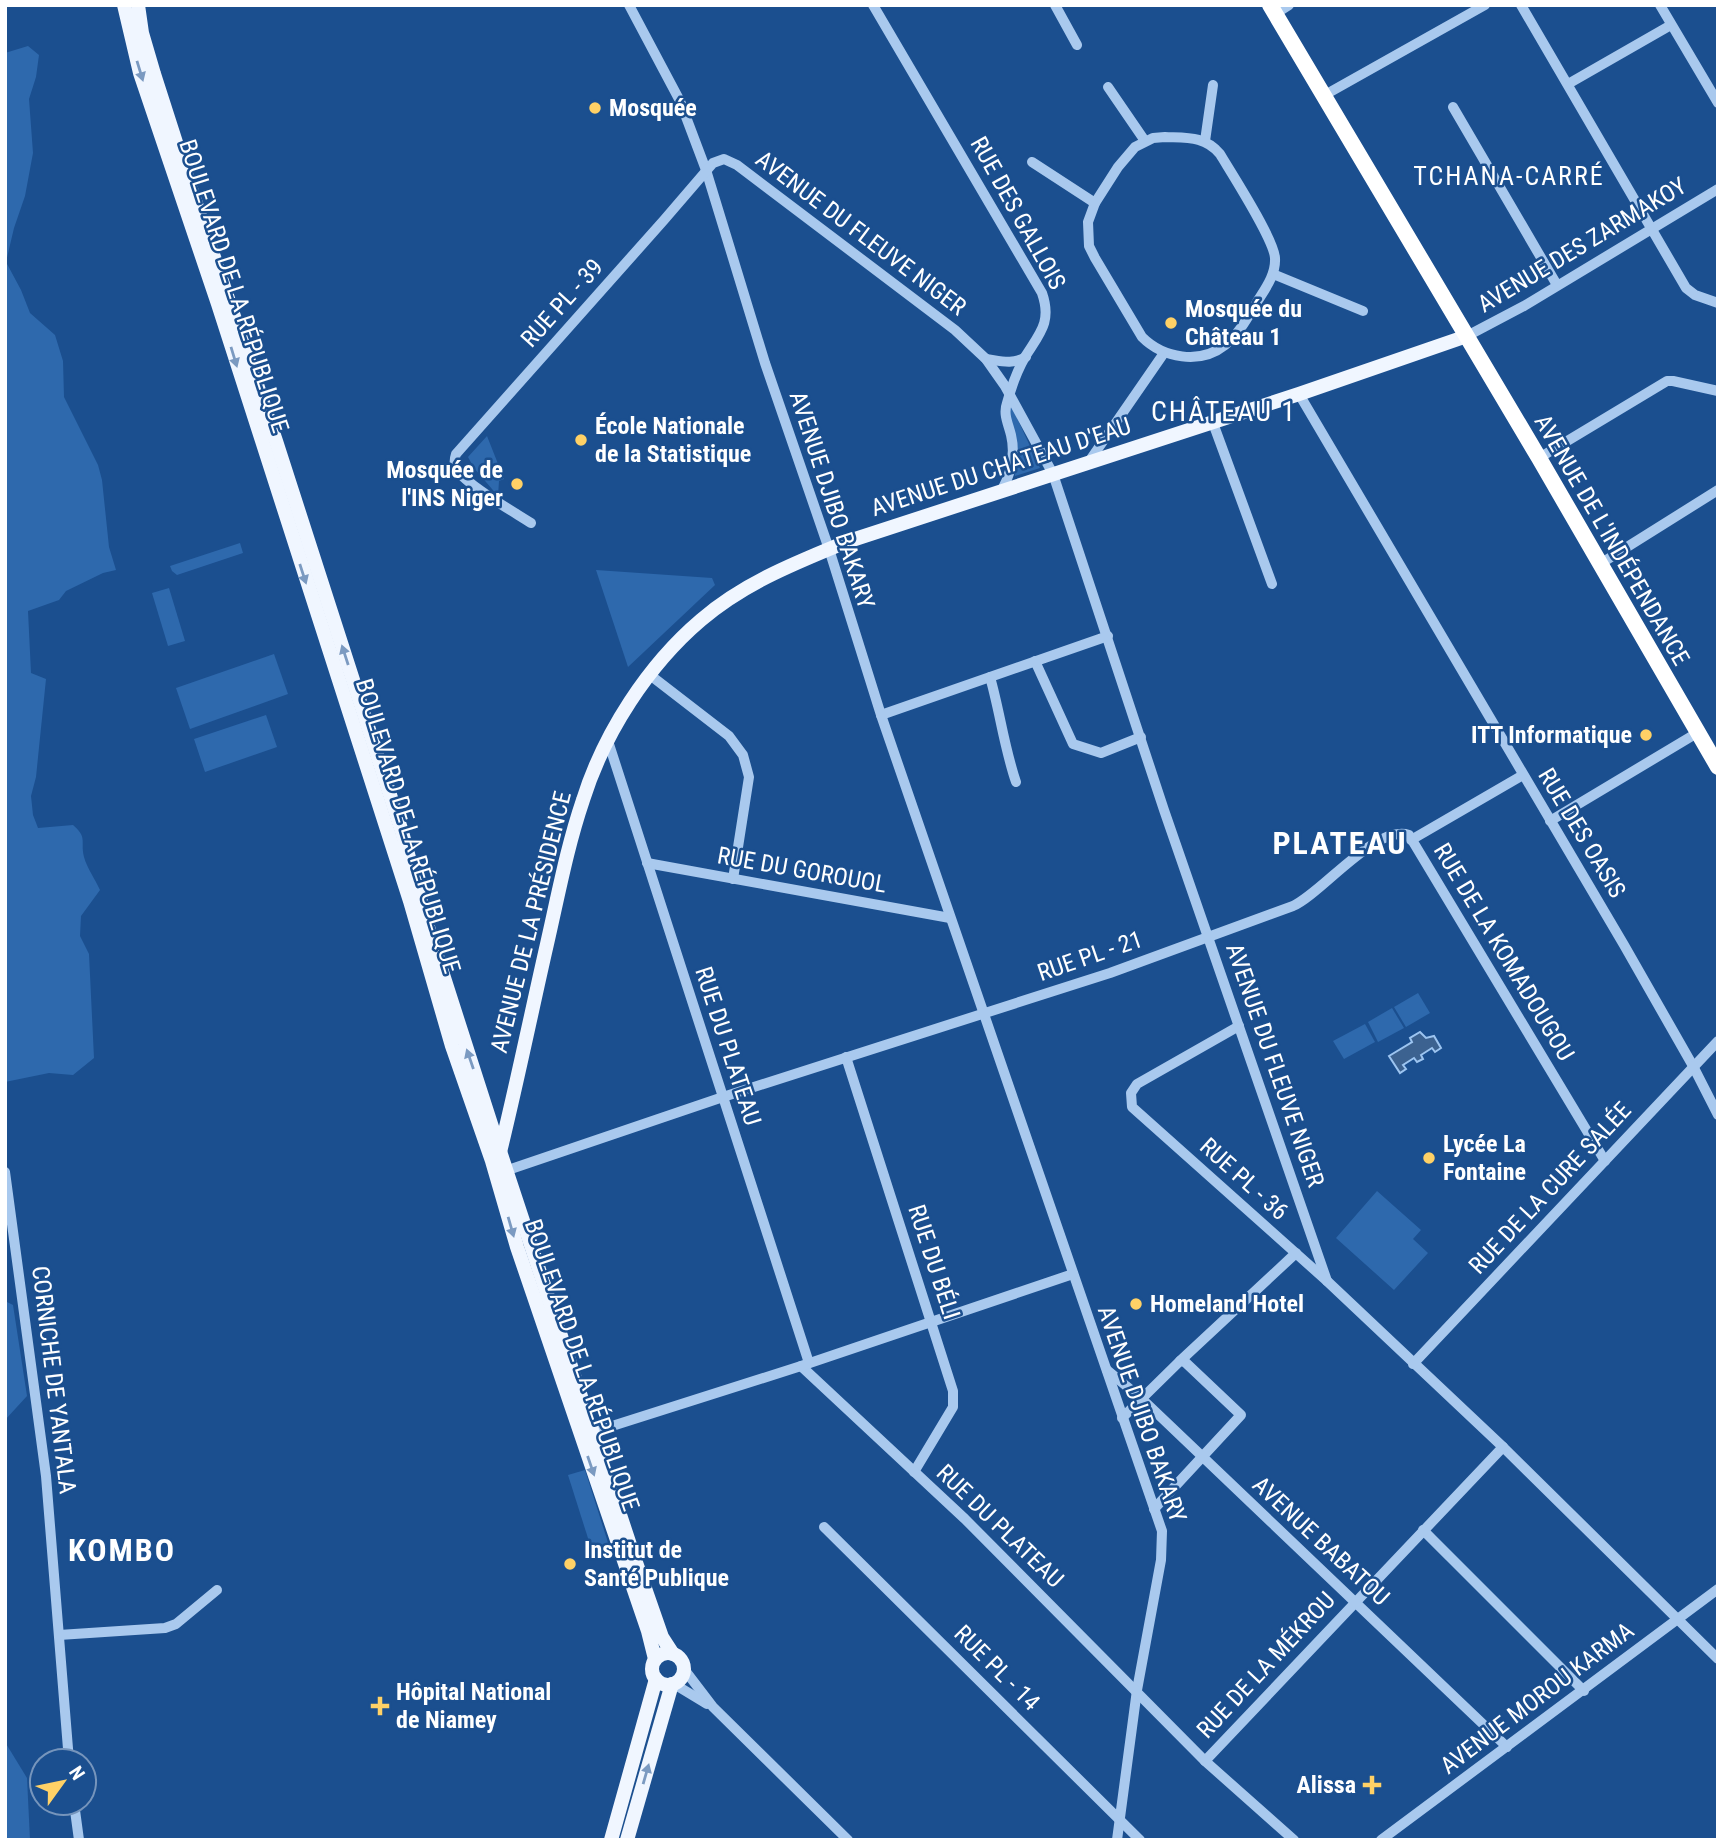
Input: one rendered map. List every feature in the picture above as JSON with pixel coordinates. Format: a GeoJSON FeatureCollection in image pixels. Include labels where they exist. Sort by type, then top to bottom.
{"type":"FeatureCollection","features":[{"type":"Feature","properties":{"kind":"highway","name":"AVENUE DE L'INDÉPENDANCE"},"geometry":{"type":"LineString","coordinates":[[1272,10],[1539,458],[1718,766]]}},
{"type":"Feature","properties":{"kind":"main road","name":"BOULEVARD DE LA RÉPUBLIQUE"},"geometry":{"type":"LineString","coordinates":[[124,5],[129,34],[157,106],[260,414],[396,835],[410,901],[424,935],[452,1046],[498,1164],[517,1247],[662,1637],[673,1654]]}},
{"type":"Feature","properties":{"kind":"main road","name":"BOULEVARD DE LA RÉPUBLIQUE"},"geometry":{"type":"LineString","coordinates":[[138,5],[157,106]]}},
{"type":"Feature","properties":{"kind":"main road","name":"AVENUE DU CHATEAU D'EAU"},"geometry":{"type":"LineString","coordinates":[[829,549],[1466,336]]}},
{"type":"Feature","properties":{"kind":"main road","name":"AVENUE DE LA PRÉSIDENCE"},"geometry":{"type":"LineString","coordinates":[[498,1164],[568,851],[583,797],[608,741],[650,675],[671,649],[702,620],[732,597],[775,571],[829,549]]}},
{"type":"Feature","properties":{"kind":"main road","name":"BOULEVARD DE LA RÉPUBLIQUE"},"geometry":{"type":"LineString","coordinates":[[587,1434],[655,1659]]}},
{"type":"Feature","properties":{"kind":"main road"},"geometry":{"type":"LineString","coordinates":[[627,1840],[673,1684],[681,1678],[684,1669],[681,1660],[673,1654],[665,1653],[655,1659],[652,1671],[656,1679],[663,1684],[673,1684]]}},
{"type":"Feature","properties":{"kind":"main road"},"geometry":{"type":"LineString","coordinates":[[611,1840],[656,1679]]}},
{"type":"Feature","properties":{"kind":"street","name":"AVENUE DJIBO BAKARY"},"geometry":{"type":"LineString","coordinates":[[629,5],[680,100],[706,170],[790,440],[829,549],[881,715],[1162,1531],[1161,1560],[1136,1690],[1117,1840]]}},
{"type":"Feature","properties":{"kind":"street","name":"RUE DES GALLOIS"},"geometry":{"type":"LineString","coordinates":[[873,5],[1042,293],[1047,307],[1047,317],[1040,335],[1026,357],[1006,403],[1005,417],[1012,440],[1012,464],[1011,473],[1001,492]]}},
{"type":"Feature","properties":{"kind":"street"},"geometry":{"type":"LineString","coordinates":[[1055,5],[1077,45]]}},
{"type":"Feature","properties":{"kind":"street"},"geometry":{"type":"LineString","coordinates":[[1272,10],[1289,5]]}},
{"type":"Feature","properties":{"kind":"street"},"geometry":{"type":"LineString","coordinates":[[1323,96],[1485,5]]}},
{"type":"Feature","properties":{"kind":"street"},"geometry":{"type":"LineString","coordinates":[[1521,5],[1689,292],[1718,303]]}},
{"type":"Feature","properties":{"kind":"street"},"geometry":{"type":"LineString","coordinates":[[1660,5],[1718,103]]}},
{"type":"Feature","properties":{"kind":"street"},"geometry":{"type":"LineString","coordinates":[[1568,84],[1671,25]]}},
{"type":"Feature","properties":{"kind":"street"},"geometry":{"type":"LineString","coordinates":[[1205,141],[1213,85]]}},
{"type":"Feature","properties":{"kind":"street"},"geometry":{"type":"LineString","coordinates":[[1108,86],[1144,141]]}},
{"type":"Feature","properties":{"kind":"street"},"geometry":{"type":"LineString","coordinates":[[1453,107],[1557,285]]}},
{"type":"Feature","properties":{"kind":"street"},"geometry":{"type":"LineString","coordinates":[[1165,137],[1197,138],[1205,141],[1220,154],[1270,242],[1275,261],[1273,274],[1248,317],[1224,346],[1203,355],[1183,357],[1164,354],[1142,337],[1089,246],[1088,222],[1095,203],[1118,167],[1135,147],[1144,141],[1165,137]]}},
{"type":"Feature","properties":{"kind":"street","name":"AVENUE DU FLEUVE NIGER"},"geometry":{"type":"LineString","coordinates":[[706,170],[724,159],[737,165],[955,330],[986,359],[1010,395],[1053,474],[1327,1281],[1503,1447],[1718,1659]]}},
{"type":"Feature","properties":{"kind":"street"},"geometry":{"type":"LineString","coordinates":[[1032,162],[1095,203]]}},
{"type":"Feature","properties":{"kind":"street","name":"RUE PL - 39"},"geometry":{"type":"LineString","coordinates":[[531,523],[460,474],[455,465],[456,454],[706,170]]}},
{"type":"Feature","properties":{"kind":"street","name":"AVENUE DES ZARMAKOY"},"geometry":{"type":"LineString","coordinates":[[1466,336],[1718,189]]}},
{"type":"Feature","properties":{"kind":"street"},"geometry":{"type":"LineString","coordinates":[[1273,274],[1363,311]]}},
{"type":"Feature","properties":{"kind":"street"},"geometry":{"type":"LineString","coordinates":[[1088,463],[1164,354]]}},
{"type":"Feature","properties":{"kind":"street"},"geometry":{"type":"LineString","coordinates":[[986,359],[1009,363],[1026,357]]}},
{"type":"Feature","properties":{"kind":"street"},"geometry":{"type":"LineString","coordinates":[[1539,458],[1667,381],[1717,389]]}},
{"type":"Feature","properties":{"kind":"street","name":"RUE DES OASIS"},"geometry":{"type":"LineString","coordinates":[[1298,394],[1693,1066],[1718,1115]]}},
{"type":"Feature","properties":{"kind":"street"},"geometry":{"type":"LineString","coordinates":[[1213,422],[1272,584]]}},
{"type":"Feature","properties":{"kind":"street"},"geometry":{"type":"LineString","coordinates":[[1600,564],[1718,490]]}},
{"type":"Feature","properties":{"kind":"street"},"geometry":{"type":"LineString","coordinates":[[881,715],[1108,635]]}},
{"type":"Feature","properties":{"kind":"street"},"geometry":{"type":"LineString","coordinates":[[1035,661],[1073,744],[1101,753],[1141,737]]}},
{"type":"Feature","properties":{"kind":"street"},"geometry":{"type":"LineString","coordinates":[[650,675],[729,736],[743,755],[749,776],[733,879]]}},
{"type":"Feature","properties":{"kind":"street"},"geometry":{"type":"LineString","coordinates":[[990,677],[999,708],[1006,751],[1016,782]]}},
{"type":"Feature","properties":{"kind":"street"},"geometry":{"type":"LineString","coordinates":[[1550,821],[1697,733]]}},
{"type":"Feature","properties":{"kind":"street","name":"RUE DU PLATEAU"},"geometry":{"type":"LineString","coordinates":[[608,741],[723,1097],[805,1365],[965,1519],[1205,1761],[1294,1840]]}},
{"type":"Feature","properties":{"kind":"street","name":"RUE DE LA KOMADOUGOU"},"geometry":{"type":"LineString","coordinates":[[1523,775],[1411,840],[1605,1161]]}},
{"type":"Feature","properties":{"kind":"street","name":"RUE PL - 21"},"geometry":{"type":"LineString","coordinates":[[498,1164],[723,1097],[1209,938],[1300,903],[1324,885],[1349,860],[1390,836],[1405,834],[1411,840]]}},
{"type":"Feature","properties":{"kind":"street","name":"RUE DU GOROUOL"},"geometry":{"type":"LineString","coordinates":[[647,863],[950,918]]}},
{"type":"Feature","properties":{"kind":"street","name":"RUE PL - 36"},"geometry":{"type":"LineString","coordinates":[[1239,1026],[1137,1084],[1131,1093],[1132,1107],[1327,1281]]}},
{"type":"Feature","properties":{"kind":"street","name":"RUE DE LA CURE SALÉE"},"geometry":{"type":"LineString","coordinates":[[1413,1364],[1718,1041]]}},
{"type":"Feature","properties":{"kind":"street","name":"RUE DU BÉLI"},"geometry":{"type":"LineString","coordinates":[[846,1057],[955,1402],[914,1472]]}},
{"type":"Feature","properties":{"kind":"street","name":"CORNICHE DE YANTALA"},"geometry":{"type":"LineString","coordinates":[[5,1172],[46,1476],[68,1747]]}},
{"type":"Feature","properties":{"kind":"street"},"geometry":{"type":"LineString","coordinates":[[1122,1418],[1296,1253]]}},
{"type":"Feature","properties":{"kind":"street"},"geometry":{"type":"LineString","coordinates":[[587,1434],[805,1365],[1073,1274]]}},
{"type":"Feature","properties":{"kind":"street"},"geometry":{"type":"LineString","coordinates":[[1154,1509],[1241,1415],[1185,1362],[1180,1361]]}},
{"type":"Feature","properties":{"kind":"street","name":"AVENUE BABATOU"},"geometry":{"type":"LineString","coordinates":[[1105,1368],[1142,1399],[1507,1747]]}},
{"type":"Feature","properties":{"kind":"street","name":"RUE DE LA MÉKROU"},"geometry":{"type":"LineString","coordinates":[[1205,1761],[1503,1447]]}},
{"type":"Feature","properties":{"kind":"street","name":"RUE PL - 14"},"geometry":{"type":"LineString","coordinates":[[824,1527],[1140,1840]]}},
{"type":"Feature","properties":{"kind":"street"},"geometry":{"type":"LineString","coordinates":[[1423,1530],[1584,1691]]}},
{"type":"Feature","properties":{"kind":"street"},"geometry":{"type":"LineString","coordinates":[[59,1635],[164,1628],[176,1624],[217,1590]]}},
{"type":"Feature","properties":{"kind":"street","name":"AVENUE MOROU KARMA"},"geometry":{"type":"LineString","coordinates":[[1381,1840],[1718,1590]]}},
{"type":"Feature","properties":{"kind":"street"},"geometry":{"type":"LineString","coordinates":[[684,1669],[713,1707],[848,1840]]}},
{"type":"Feature","properties":{"kind":"street"},"geometry":{"type":"LineString","coordinates":[[673,1684],[713,1707]]}},
{"type":"Feature","properties":{"kind":"street"},"geometry":{"type":"LineString","coordinates":[[76,1817],[79,1840]]}},
{"type":"Feature","properties":{"kind":"shaded area"},"geometry":{"type":"Polygon","coordinates":[[[28,46],[39,55],[29,99],[33,153],[25,196],[6,262],[30,313],[55,335],[63,361],[64,397],[98,465],[102,480],[109,547],[116,570],[103,573],[66,591],[59,600],[28,611],[31,673],[46,679],[36,777],[31,796],[33,815],[38,828],[73,825],[78,829],[82,837],[85,861],[100,890],[81,916],[80,936],[89,954],[94,1058],[73,1075],[49,1073],[5,1082],[5,53],[28,46]]]}},
{"type":"Feature","properties":{"kind":"shaded area"},"geometry":{"type":"Polygon","coordinates":[[[1012,407],[1040,468],[1015,476],[1008,408],[1012,407]]]}},
{"type":"Feature","properties":{"kind":"shaded area"},"geometry":{"type":"Polygon","coordinates":[[[487,436],[504,479],[499,481],[498,496],[468,457],[487,436]]]}},
{"type":"Feature","properties":{"kind":"shaded area"},"geometry":{"type":"Polygon","coordinates":[[[240,543],[243,553],[177,575],[170,566],[240,543]]]}},
{"type":"Feature","properties":{"kind":"shaded area"},"geometry":{"type":"Polygon","coordinates":[[[596,570],[712,578],[715,585],[628,667],[596,570]]]}},
{"type":"Feature","properties":{"kind":"shaded area"},"geometry":{"type":"Polygon","coordinates":[[[169,588],[185,641],[168,646],[152,593],[169,588]]]}},
{"type":"Feature","properties":{"kind":"shaded area"},"geometry":{"type":"Polygon","coordinates":[[[274,654],[288,694],[190,729],[176,688],[274,654]]]}},
{"type":"Feature","properties":{"kind":"shaded area"},"geometry":{"type":"Polygon","coordinates":[[[266,715],[277,747],[205,772],[194,739],[266,715]]]}},
{"type":"Feature","properties":{"kind":"shaded area"},"geometry":{"type":"Polygon","coordinates":[[[1418,993],[1430,1013],[1406,1027],[1394,1007],[1418,993]]]}},
{"type":"Feature","properties":{"kind":"shaded area"},"geometry":{"type":"Polygon","coordinates":[[[1392,1008],[1404,1028],[1378,1042],[1368,1022],[1392,1008]]]}},
{"type":"Feature","properties":{"kind":"shaded area"},"geometry":{"type":"Polygon","coordinates":[[[1365,1024],[1375,1042],[1344,1059],[1333,1041],[1365,1024]]]}},
{"type":"Feature","properties":{"kind":"shaded area"},"geometry":{"type":"Polygon","coordinates":[[[1420,1032],[1426,1038],[1434,1036],[1441,1048],[1435,1052],[1432,1048],[1421,1055],[1423,1059],[1417,1062],[1414,1058],[1403,1065],[1406,1069],[1400,1073],[1389,1056],[1412,1042],[1410,1038],[1420,1032]]]}},
{"type":"Feature","properties":{"kind":"shaded area"},"geometry":{"type":"Polygon","coordinates":[[[1377,1191],[1421,1230],[1413,1239],[1428,1253],[1394,1290],[1336,1238],[1377,1191]]]}},
{"type":"Feature","properties":{"kind":"shaded area"},"geometry":{"type":"Polygon","coordinates":[[[5,1301],[13,1305],[27,1396],[5,1420],[5,1301]]]}},
{"type":"Feature","properties":{"kind":"shaded area"},"geometry":{"type":"Polygon","coordinates":[[[585,1470],[610,1549],[593,1554],[568,1475],[585,1470]]]}},
{"type":"Feature","properties":{"kind":"shaded area"},"geometry":{"type":"Polygon","coordinates":[[[5,1742],[27,1778],[30,1840],[5,1840],[5,1742]]]}},
{"type":"Feature","properties":{"kind":"place","name":"Mosquée"},"geometry":{"type":"Point","coordinates":[595,108]}},
{"type":"Feature","properties":{"kind":"place","name":"Mosquée du Château 1"},"geometry":{"type":"Point","coordinates":[1171,323]}},
{"type":"Feature","properties":{"kind":"place","name":"École Nationale de la Statistique"},"geometry":{"type":"Point","coordinates":[581,440]}},
{"type":"Feature","properties":{"kind":"place","name":"Mosquée de l'INS Niger"},"geometry":{"type":"Point","coordinates":[517,484]}},
{"type":"Feature","properties":{"kind":"place","name":"ITT Informatique"},"geometry":{"type":"Point","coordinates":[1646,735]}},
{"type":"Feature","properties":{"kind":"place","name":"Lycée La Fontaine"},"geometry":{"type":"Point","coordinates":[1429,1158]}},
{"type":"Feature","properties":{"kind":"place","name":"Homeland Hotel"},"geometry":{"type":"Point","coordinates":[1136,1304]}},
{"type":"Feature","properties":{"kind":"place","name":"Institut de Santé Publique"},"geometry":{"type":"Point","coordinates":[570,1564]}},
{"type":"Feature","properties":{"kind":"place","name":"Hôpital National de Niamey"},"geometry":{"type":"Point","coordinates":[380,1706]}},
{"type":"Feature","properties":{"kind":"place","name":"Alissa"},"geometry":{"type":"Point","coordinates":[1372,1785]}},
{"type":"Feature","properties":{"kind":"district","name":"TCHANA-CARRÉ"},"geometry":{"type":"Point","coordinates":[1509,176]}},
{"type":"Feature","properties":{"kind":"district","name":"CHÂTEAU 1"},"geometry":{"type":"Point","coordinates":[1224,411]}},
{"type":"Feature","properties":{"kind":"district","name":"PLATEAU"},"geometry":{"type":"Point","coordinates":[1340,843]}},
{"type":"Feature","properties":{"kind":"district","name":"KOMBO"},"geometry":{"type":"Point","coordinates":[122,1550]}}]}
